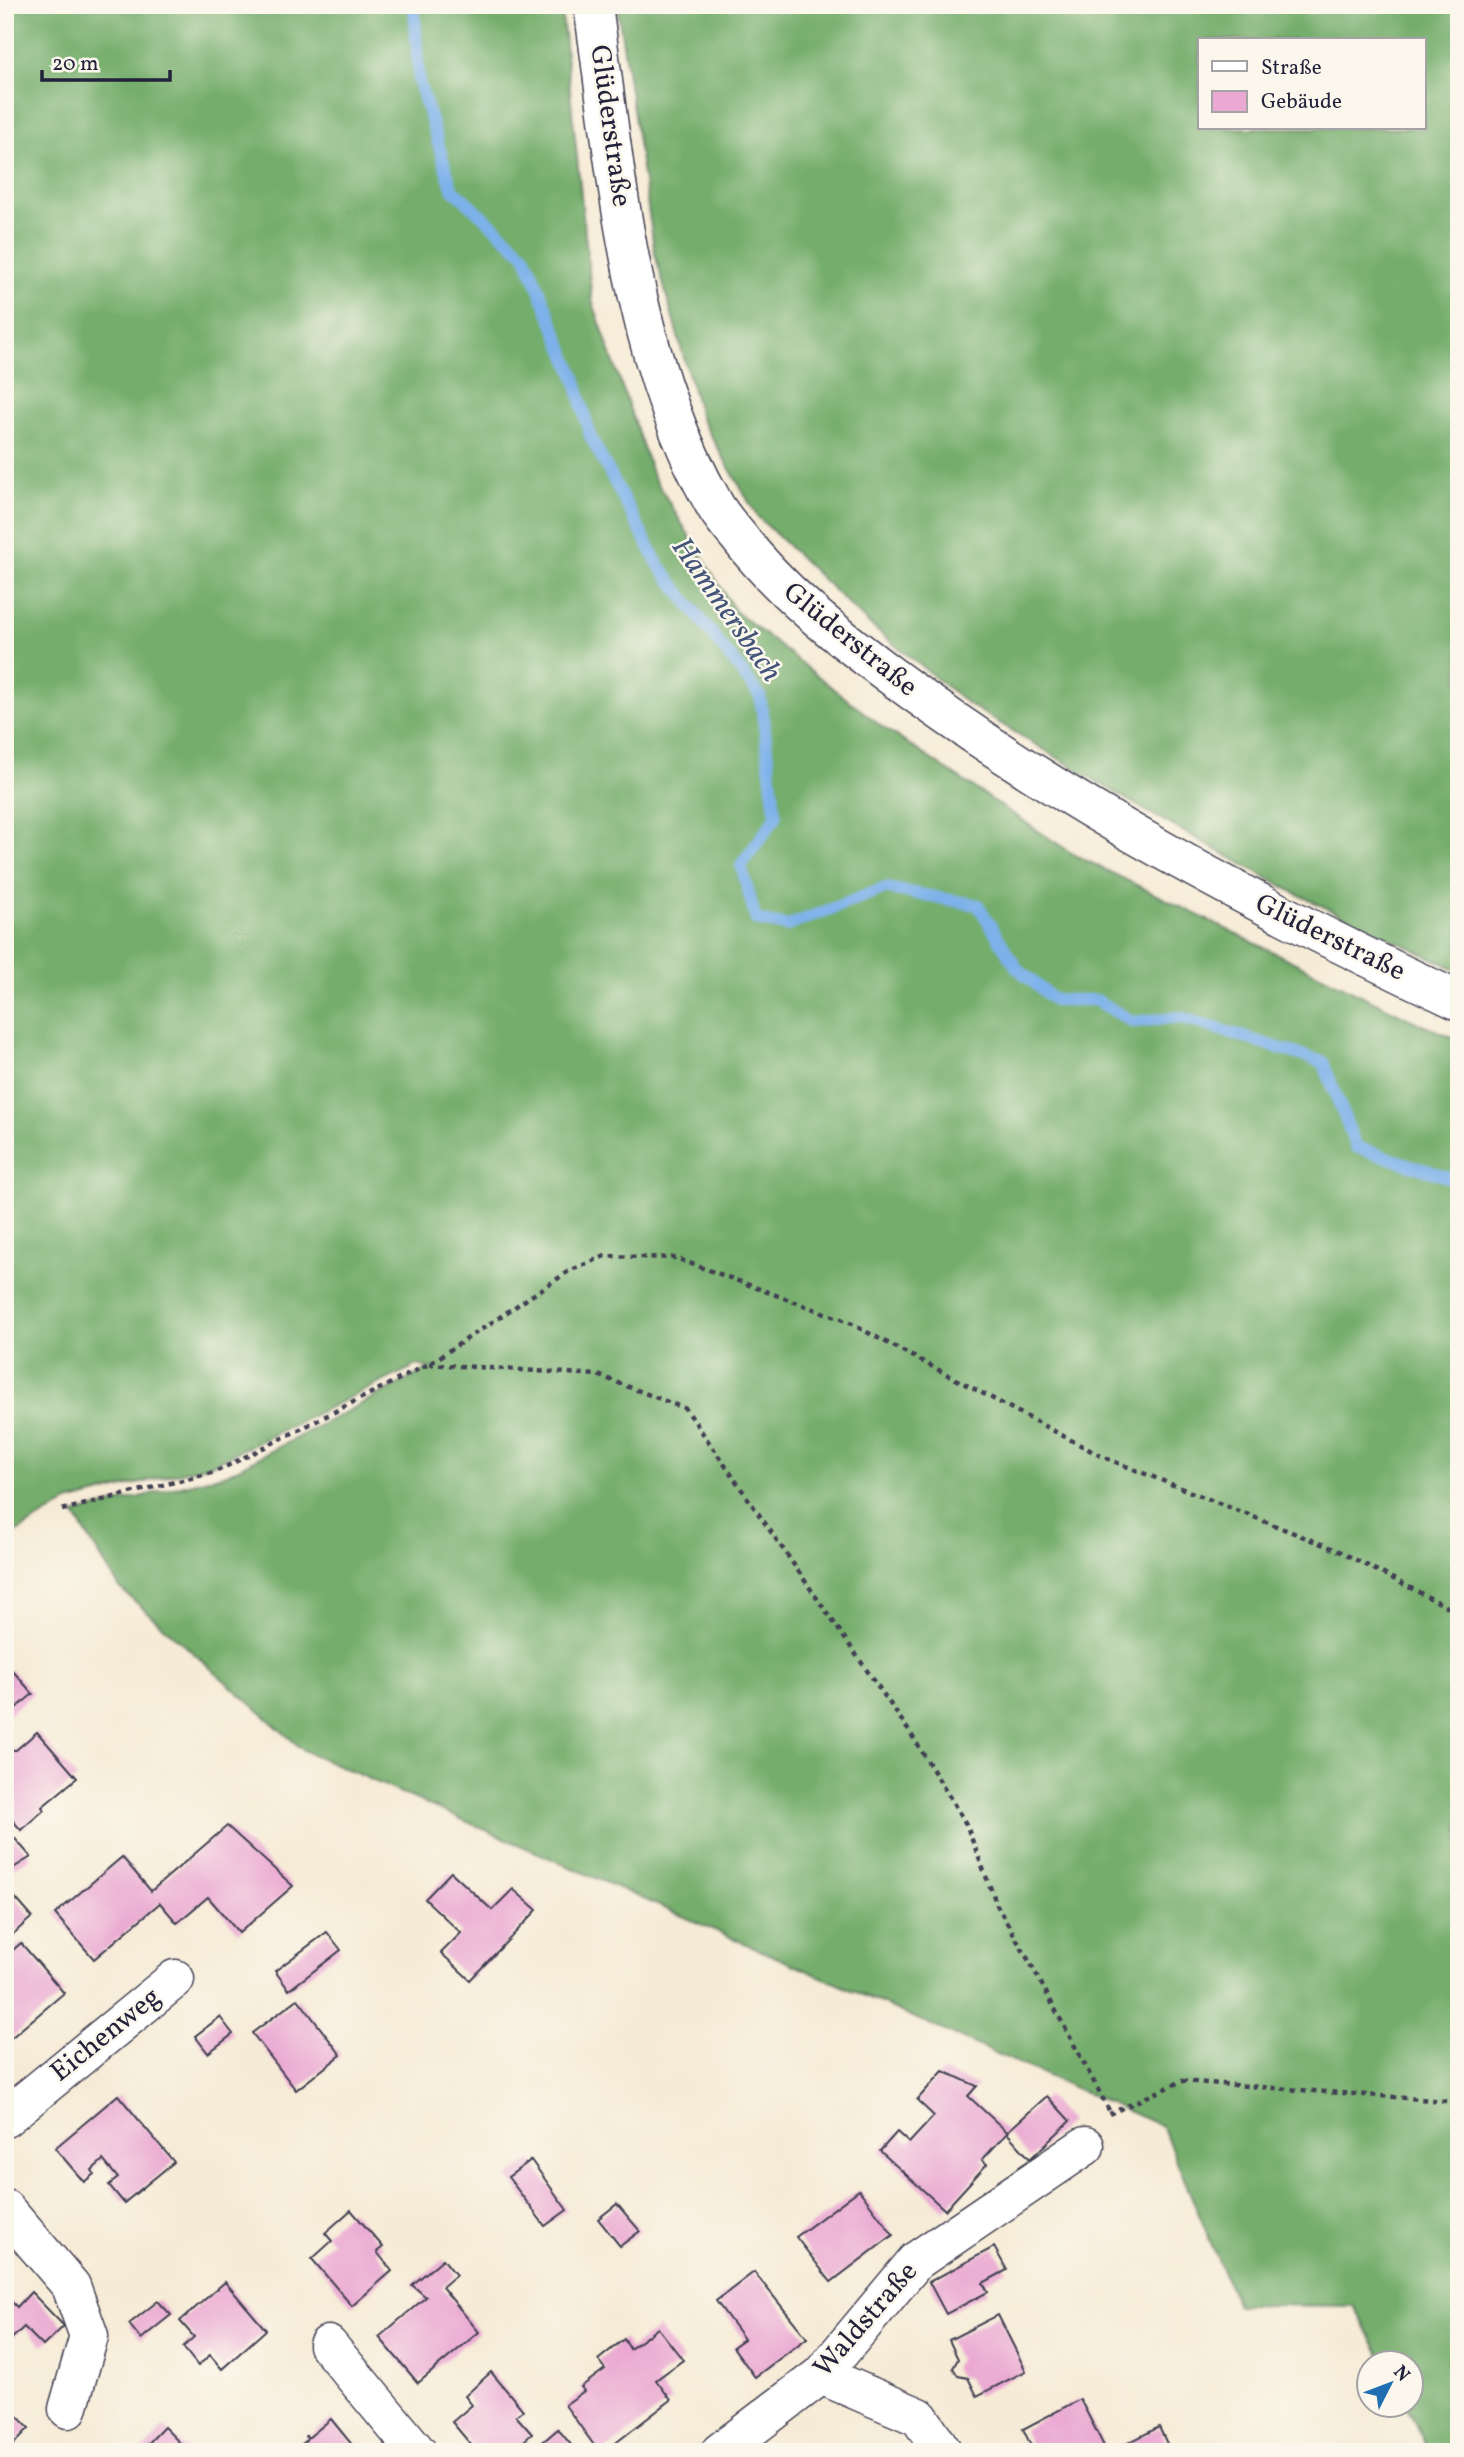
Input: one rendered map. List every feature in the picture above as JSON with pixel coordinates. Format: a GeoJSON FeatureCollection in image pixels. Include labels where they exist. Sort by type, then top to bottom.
{"type":"FeatureCollection","features":[{"type":"Feature","properties":{"kind":"main road","name":"Glüderstraße"},"geometry":{"type":"LineString","coordinates":[[593,5],[632,266],[665,395],[689,456],[714,505],[748,549],[797,601],[854,649],[963,727],[1097,813],[1201,874],[1344,947],[1459,1001]]}},
{"type":"Feature","properties":{"kind":"main road","name":"Eichenweg"},"geometry":{"type":"LineString","coordinates":[[5,2118],[175,1979]]}},
{"type":"Feature","properties":{"kind":"main road","name":"Waldstraße"},"geometry":{"type":"LineString","coordinates":[[720,2452],[821,2375],[916,2261],[1085,2146]]}},
{"type":"Feature","properties":{"kind":"main road"},"geometry":{"type":"LineString","coordinates":[[5,2209],[71,2286],[89,2336],[68,2409]]}},
{"type":"Feature","properties":{"kind":"main road"},"geometry":{"type":"LineString","coordinates":[[328,2345],[417,2452]]}},
{"type":"Feature","properties":{"kind":"main road"},"geometry":{"type":"LineString","coordinates":[[821,2375],[919,2417],[943,2452]]}},
{"type":"Feature","properties":{"kind":"path"},"geometry":{"type":"LineString","coordinates":[[62,1510],[215,1472],[429,1364],[569,1271],[605,1256],[676,1258],[846,1321],[1103,1457],[1339,1551],[1459,1613]]}},
{"type":"Feature","properties":{"kind":"path"},"geometry":{"type":"LineString","coordinates":[[429,1364],[598,1375],[685,1409],[911,1734],[966,1824],[997,1905],[1110,2113]]}},
{"type":"Feature","properties":{"kind":"path"},"geometry":{"type":"LineString","coordinates":[[1085,2146],[1110,2113],[1182,2081],[1459,2102]]}},
{"type":"Feature","properties":{"kind":"green space"},"geometry":{"type":"Polygon","coordinates":[[[5,5],[561,5],[592,300],[653,476],[735,611],[881,726],[1073,854],[1418,1023],[1459,1040],[1459,2452],[1429,2452],[1412,2418],[1426,2418],[1426,2348],[1376,2348],[1354,2306],[1237,2305],[1162,2126],[303,1750],[120,1588],[74,1514],[227,1474],[430,1368],[417,1365],[212,1464],[68,1502],[5,1539],[5,5]]]}},
{"type":"Feature","properties":{"kind":"green space"},"geometry":{"type":"Polygon","coordinates":[[[617,5],[1459,5],[1459,971],[1293,892],[1146,811],[968,704],[869,624],[757,516],[701,419],[655,254],[617,5]]]}},
{"type":"Feature","properties":{"kind":"building"},"geometry":{"type":"Polygon","coordinates":[[[12,1670],[33,1694],[5,1717],[5,1675],[12,1670]]]}},
{"type":"Feature","properties":{"kind":"building"},"geometry":{"type":"Polygon","coordinates":[[[37,1732],[77,1778],[42,1807],[44,1810],[21,1830],[5,1812],[5,1755],[16,1750],[37,1732]]]}},
{"type":"Feature","properties":{"kind":"building"},"geometry":{"type":"Polygon","coordinates":[[[227,1826],[293,1886],[239,1933],[208,1897],[177,1923],[160,1903],[94,1959],[55,1914],[122,1857],[151,1891],[227,1826]]]}},
{"type":"Feature","properties":{"kind":"building"},"geometry":{"type":"Polygon","coordinates":[[[5,1827],[31,1857],[5,1873],[5,1827]]]}},
{"type":"Feature","properties":{"kind":"building"},"geometry":{"type":"Polygon","coordinates":[[[451,1872],[492,1910],[513,1889],[537,1910],[470,1980],[441,1953],[461,1933],[425,1899],[451,1872]]]}},
{"type":"Feature","properties":{"kind":"building"},"geometry":{"type":"Polygon","coordinates":[[[5,1886],[32,1917],[12,1935],[5,1927],[5,1886]]]}},
{"type":"Feature","properties":{"kind":"building"},"geometry":{"type":"Polygon","coordinates":[[[327,1932],[341,1950],[289,1990],[275,1971],[327,1932]]]}},
{"type":"Feature","properties":{"kind":"building"},"geometry":{"type":"Polygon","coordinates":[[[21,1943],[64,1993],[5,2043],[5,1957],[21,1943]]]}},
{"type":"Feature","properties":{"kind":"building"},"geometry":{"type":"Polygon","coordinates":[[[298,1999],[341,2055],[296,2090],[252,2033],[298,1999]]]}},
{"type":"Feature","properties":{"kind":"building"},"geometry":{"type":"Polygon","coordinates":[[[220,2017],[233,2034],[208,2053],[195,2036],[220,2017]]]}},
{"type":"Feature","properties":{"kind":"building"},"geometry":{"type":"Polygon","coordinates":[[[943,2071],[977,2086],[968,2096],[1007,2132],[1047,2096],[1070,2121],[1030,2159],[1007,2133],[982,2160],[987,2164],[945,2210],[880,2151],[897,2132],[909,2143],[934,2116],[917,2100],[943,2071]]]}},
{"type":"Feature","properties":{"kind":"building"},"geometry":{"type":"Polygon","coordinates":[[[118,2095],[174,2162],[124,2203],[109,2185],[118,2178],[103,2160],[92,2170],[94,2174],[84,2182],[55,2148],[118,2095]]]}},
{"type":"Feature","properties":{"kind":"building"},"geometry":{"type":"Polygon","coordinates":[[[531,2160],[567,2210],[545,2226],[508,2177],[531,2160]]]}},
{"type":"Feature","properties":{"kind":"building"},"geometry":{"type":"Polygon","coordinates":[[[859,2190],[893,2235],[831,2282],[796,2237],[859,2190]]]}},
{"type":"Feature","properties":{"kind":"building"},"geometry":{"type":"Polygon","coordinates":[[[617,2204],[640,2231],[620,2246],[598,2219],[617,2204]]]}},
{"type":"Feature","properties":{"kind":"building"},"geometry":{"type":"Polygon","coordinates":[[[351,2210],[383,2247],[377,2252],[392,2271],[352,2306],[312,2259],[332,2241],[325,2233],[351,2210]]]}},
{"type":"Feature","properties":{"kind":"building"},"geometry":{"type":"Polygon","coordinates":[[[994,2247],[1007,2270],[983,2283],[988,2292],[946,2314],[929,2282],[994,2247]]]}},
{"type":"Feature","properties":{"kind":"building"},"geometry":{"type":"Polygon","coordinates":[[[443,2259],[456,2275],[442,2287],[479,2332],[418,2383],[379,2337],[426,2297],[412,2285],[443,2259]]]}},
{"type":"Feature","properties":{"kind":"building"},"geometry":{"type":"Polygon","coordinates":[[[754,2272],[807,2338],[755,2377],[733,2347],[744,2339],[716,2301],[754,2272]]]}},
{"type":"Feature","properties":{"kind":"building"},"geometry":{"type":"Polygon","coordinates":[[[225,2282],[266,2330],[222,2369],[210,2355],[198,2366],[183,2347],[194,2337],[180,2321],[225,2282]]]}},
{"type":"Feature","properties":{"kind":"building"},"geometry":{"type":"Polygon","coordinates":[[[31,2292],[64,2326],[43,2346],[24,2327],[5,2345],[5,2296],[17,2307],[31,2292]]]}},
{"type":"Feature","properties":{"kind":"building"},"geometry":{"type":"Polygon","coordinates":[[[158,2301],[171,2315],[141,2339],[129,2324],[158,2301]]]}},
{"type":"Feature","properties":{"kind":"building"},"geometry":{"type":"Polygon","coordinates":[[[998,2315],[1026,2371],[977,2396],[968,2378],[958,2376],[953,2368],[958,2359],[949,2340],[998,2315]]]}},
{"type":"Feature","properties":{"kind":"building"},"geometry":{"type":"Polygon","coordinates":[[[658,2328],[683,2360],[656,2380],[671,2400],[604,2452],[599,2452],[565,2405],[584,2391],[581,2387],[605,2369],[598,2360],[624,2339],[630,2349],[658,2328]]]}},
{"type":"Feature","properties":{"kind":"building"},"geometry":{"type":"Polygon","coordinates":[[[491,2372],[523,2410],[516,2416],[532,2434],[511,2452],[477,2452],[452,2422],[472,2405],[465,2396],[491,2372]]]}},
{"type":"Feature","properties":{"kind":"building"},"geometry":{"type":"Polygon","coordinates":[[[1080,2399],[1107,2452],[1034,2452],[1023,2429],[1080,2399]]]}},
{"type":"Feature","properties":{"kind":"building"},"geometry":{"type":"Polygon","coordinates":[[[5,2404],[29,2428],[6,2452],[5,2452],[5,2404]]]}},
{"type":"Feature","properties":{"kind":"building"},"geometry":{"type":"Polygon","coordinates":[[[331,2419],[358,2452],[293,2452],[295,2449],[292,2445],[297,2448],[307,2440],[306,2435],[308,2438],[331,2419]]]}},
{"type":"Feature","properties":{"kind":"building"},"geometry":{"type":"Polygon","coordinates":[[[164,2427],[189,2452],[140,2452],[164,2427]]]}},
{"type":"Feature","properties":{"kind":"building"},"geometry":{"type":"Polygon","coordinates":[[[1159,2427],[1171,2452],[1125,2452],[1122,2446],[1159,2427]]]}},
{"type":"Feature","properties":{"kind":"building"},"geometry":{"type":"Polygon","coordinates":[[[558,2429],[577,2452],[531,2452],[558,2429]]]}},
{"type":"Feature","properties":{"kind":"waterway","name":"Hammersbach"},"geometry":{"type":"LineString","coordinates":[[414,5],[419,82],[452,188],[525,255],[575,377],[590,436],[658,564],[760,696],[776,817],[741,865],[756,920],[787,926],[885,888],[978,905],[1017,968],[1054,1000],[1096,1000],[1133,1022],[1180,1017],[1323,1062],[1356,1147],[1459,1181]]}}]}
